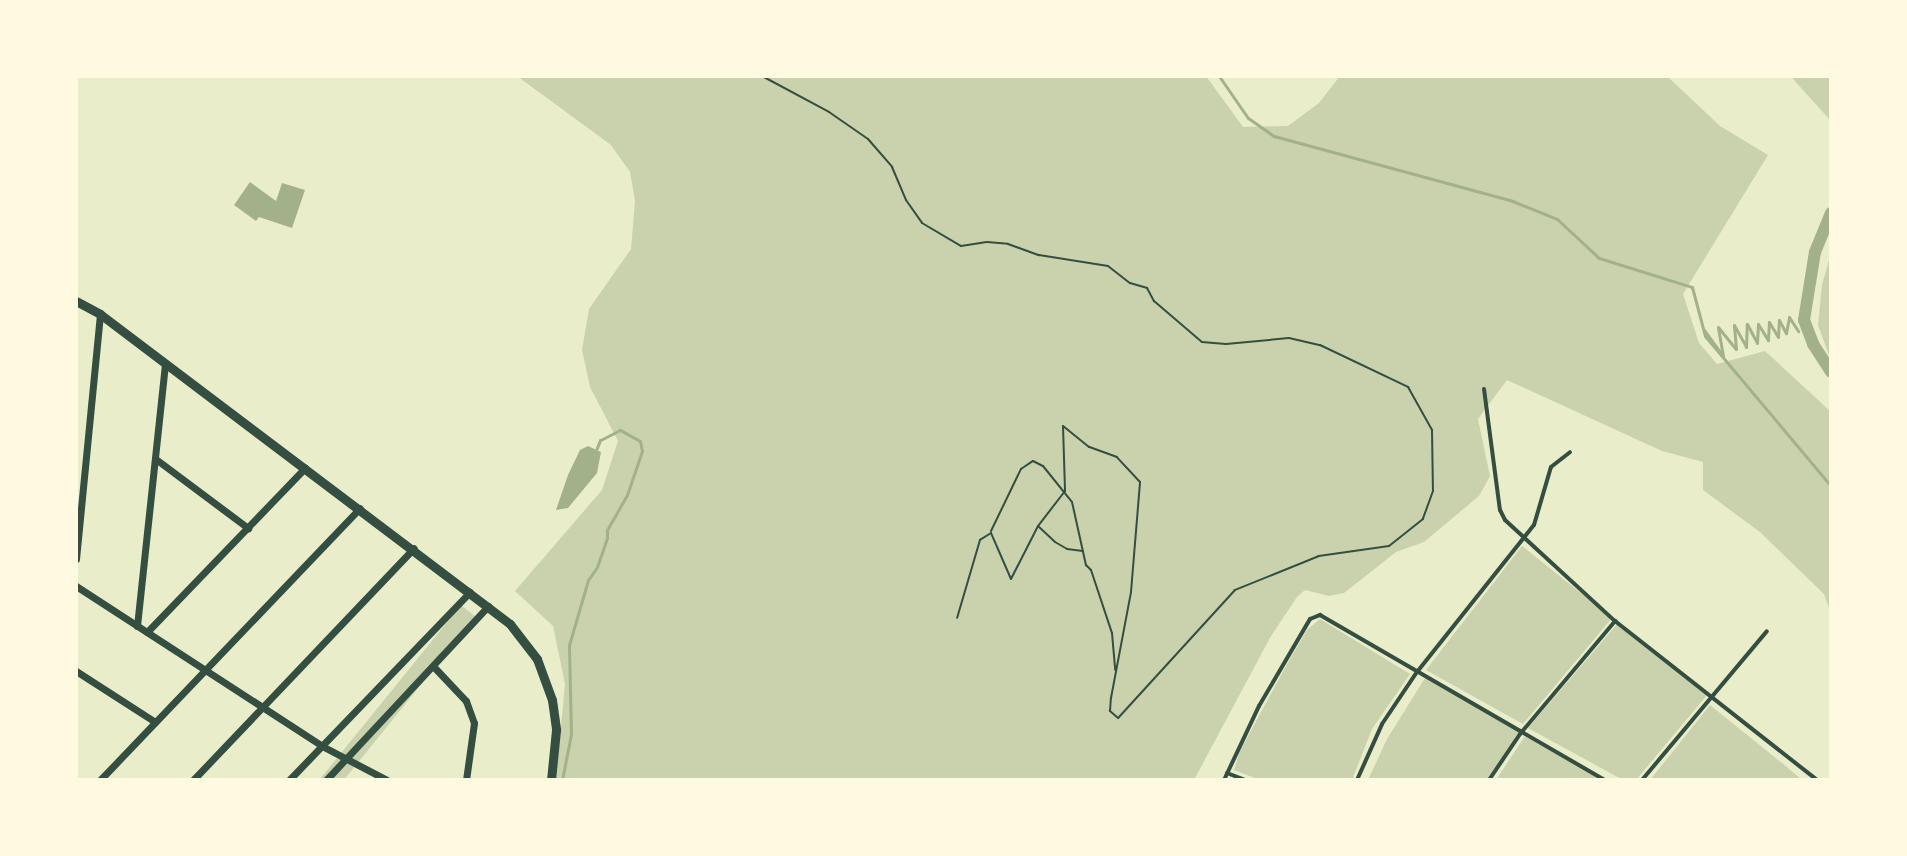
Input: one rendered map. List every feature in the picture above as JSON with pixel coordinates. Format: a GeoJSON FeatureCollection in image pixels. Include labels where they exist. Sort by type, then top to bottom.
{"type":"FeatureCollection","features":[{"type":"Feature","properties":{"kind":"street"},"geometry":{"type":"LineString","coordinates":[[76,301],[100,314],[414,548],[488,606],[529,646],[549,686],[556,730],[551,780]]}},
{"type":"Feature","properties":{"kind":"street"},"geometry":{"type":"LineString","coordinates":[[76,559],[100,314]]}},
{"type":"Feature","properties":{"kind":"street"},"geometry":{"type":"LineString","coordinates":[[137,626],[165,363]]}},
{"type":"Feature","properties":{"kind":"street"},"geometry":{"type":"LineString","coordinates":[[157,460],[248,528]]}},
{"type":"Feature","properties":{"kind":"street"},"geometry":{"type":"LineString","coordinates":[[147,632],[305,468]]}},
{"type":"Feature","properties":{"kind":"street"},"geometry":{"type":"LineString","coordinates":[[100,780],[360,508]]}},
{"type":"Feature","properties":{"kind":"street"},"geometry":{"type":"LineString","coordinates":[[193,780],[414,548]]}},
{"type":"Feature","properties":{"kind":"street"},"geometry":{"type":"LineString","coordinates":[[76,586],[322,746],[387,780]]}},
{"type":"Feature","properties":{"kind":"street"},"geometry":{"type":"LineString","coordinates":[[289,780],[470,592]]}},
{"type":"Feature","properties":{"kind":"street"},"geometry":{"type":"LineString","coordinates":[[326,780],[488,606]]}},
{"type":"Feature","properties":{"kind":"street"},"geometry":{"type":"LineString","coordinates":[[433,666],[466,701],[474,723],[466,780]]}},
{"type":"Feature","properties":{"kind":"street"},"geometry":{"type":"LineString","coordinates":[[76,671],[155,722]]}},
{"type":"Feature","properties":{"kind":"lane"},"geometry":{"type":"LineString","coordinates":[[1484,389],[1500,510],[1523,539],[1615,621],[1817,780]]}},
{"type":"Feature","properties":{"kind":"lane"},"geometry":{"type":"LineString","coordinates":[[1357,780],[1382,724],[1417,672],[1538,519],[1551,467],[1570,452]]}},
{"type":"Feature","properties":{"kind":"lane"},"geometry":{"type":"LineString","coordinates":[[1224,780],[1259,706],[1310,619],[1316,615],[1327,618],[1520,734],[1605,780]]}},
{"type":"Feature","properties":{"kind":"lane"},"geometry":{"type":"LineString","coordinates":[[1489,780],[1520,734],[1615,621]]}},
{"type":"Feature","properties":{"kind":"lane"},"geometry":{"type":"LineString","coordinates":[[1642,780],[1767,631]]}},
{"type":"Feature","properties":{"kind":"lane"},"geometry":{"type":"LineString","coordinates":[[1227,773],[1245,780]]}},
{"type":"Feature","properties":{"kind":"lane"},"geometry":{"type":"LineString","coordinates":[[1805,780],[1809,774]]}},
{"type":"Feature","properties":{"kind":"path"},"geometry":{"type":"LineString","coordinates":[[762,76],[829,112],[868,139],[892,167],[906,200],[922,223],[961,246],[987,242],[1008,244],[1039,255],[1108,266],[1130,283],[1147,288],[1154,301],[1202,342],[1226,344],[1289,338],[1320,345],[1408,387],[1432,430],[1433,491],[1423,519],[1389,546],[1319,556],[1235,590],[1118,718],[1110,711],[1131,592],[1140,482],[1117,457],[1089,447],[1063,426],[1065,491],[1038,526],[1011,579],[991,533]]}},
{"type":"Feature","properties":{"kind":"path"},"geometry":{"type":"LineString","coordinates":[[957,618],[980,540],[991,533],[1021,469],[1033,461],[1043,466],[1072,502],[1086,565],[1091,570],[1112,633],[1116,674]]}},
{"type":"Feature","properties":{"kind":"path"},"geometry":{"type":"LineString","coordinates":[[1038,526],[1043,534],[1067,549],[1084,551]]}},
{"type":"Feature","properties":{"kind":"shaded area"},"geometry":{"type":"Polygon","coordinates":[[[517,76],[1206,76],[1243,127],[1288,126],[1319,103],[1340,76],[1667,76],[1720,126],[1768,155],[1683,294],[1699,343],[1717,364],[1765,351],[1831,412],[1831,613],[1824,594],[1760,532],[1703,490],[1703,462],[1662,451],[1507,380],[1478,419],[1490,476],[1479,496],[1424,542],[1396,552],[1344,593],[1329,596],[1305,590],[1297,597],[1271,636],[1194,780],[556,780],[565,684],[553,626],[515,591],[602,490],[618,441],[590,387],[582,350],[589,309],[631,249],[635,201],[630,172],[611,145],[517,76]]]}},
{"type":"Feature","properties":{"kind":"shaded area"},"geometry":{"type":"Polygon","coordinates":[[[1796,76],[1831,76],[1831,121],[1793,79],[1796,76]]]}},
{"type":"Feature","properties":{"kind":"shaded area"},"geometry":{"type":"Polygon","coordinates":[[[250,182],[276,201],[282,183],[305,190],[292,228],[259,217],[256,221],[234,205],[250,182]]]}},
{"type":"Feature","properties":{"kind":"shaded area"},"geometry":{"type":"Polygon","coordinates":[[[1831,253],[1831,361],[1818,325],[1822,285],[1831,253]]]}},
{"type":"Feature","properties":{"kind":"shaded area"},"geometry":{"type":"Polygon","coordinates":[[[588,446],[601,452],[597,473],[568,508],[556,510],[580,450],[588,446]]]}},
{"type":"Feature","properties":{"kind":"shaded area"},"geometry":{"type":"Polygon","coordinates":[[[1522,546],[1612,618],[1523,724],[1426,670],[1522,546]]]}},
{"type":"Feature","properties":{"kind":"shaded area"},"geometry":{"type":"Polygon","coordinates":[[[461,605],[476,617],[344,780],[319,780],[461,605]]]}},
{"type":"Feature","properties":{"kind":"shaded area"},"geometry":{"type":"Polygon","coordinates":[[[1320,619],[1410,674],[1372,729],[1352,780],[1260,780],[1234,770],[1240,751],[1286,666],[1307,630],[1320,619]]]}},
{"type":"Feature","properties":{"kind":"shaded area"},"geometry":{"type":"Polygon","coordinates":[[[1618,623],[1707,695],[1636,780],[1623,780],[1528,728],[1618,623]]]}},
{"type":"Feature","properties":{"kind":"shaded area"},"geometry":{"type":"Polygon","coordinates":[[[1425,678],[1519,731],[1488,780],[1368,780],[1387,739],[1425,678]]]}},
{"type":"Feature","properties":{"kind":"shaded area"},"geometry":{"type":"Polygon","coordinates":[[[1710,705],[1788,768],[1802,780],[1650,780],[1710,705]]]}},
{"type":"Feature","properties":{"kind":"shaded area"},"geometry":{"type":"Polygon","coordinates":[[[1525,736],[1604,780],[1496,780],[1525,736]]]}},
{"type":"Feature","properties":{"kind":"waterway"},"geometry":{"type":"LineString","coordinates":[[1219,76],[1248,118],[1274,136],[1510,200],[1557,219],[1599,258],[1692,287],[1705,336],[1831,486]]}},
{"type":"Feature","properties":{"kind":"waterway"},"geometry":{"type":"LineString","coordinates":[[1831,213],[1815,252],[1804,320],[1813,344],[1831,372]]}},
{"type":"Feature","properties":{"kind":"waterway"},"geometry":{"type":"LineString","coordinates":[[1704,330],[1723,356],[1718,327],[1736,349],[1734,325],[1746,347],[1747,324],[1757,343],[1758,324],[1768,340],[1769,322],[1778,337],[1779,320],[1786,333],[1789,317],[1798,331]]}},
{"type":"Feature","properties":{"kind":"waterway"},"geometry":{"type":"LineString","coordinates":[[562,780],[571,734],[569,645],[588,580],[597,567],[607,530],[627,495],[642,451],[640,441],[620,430],[600,440],[597,448]]}}]}
